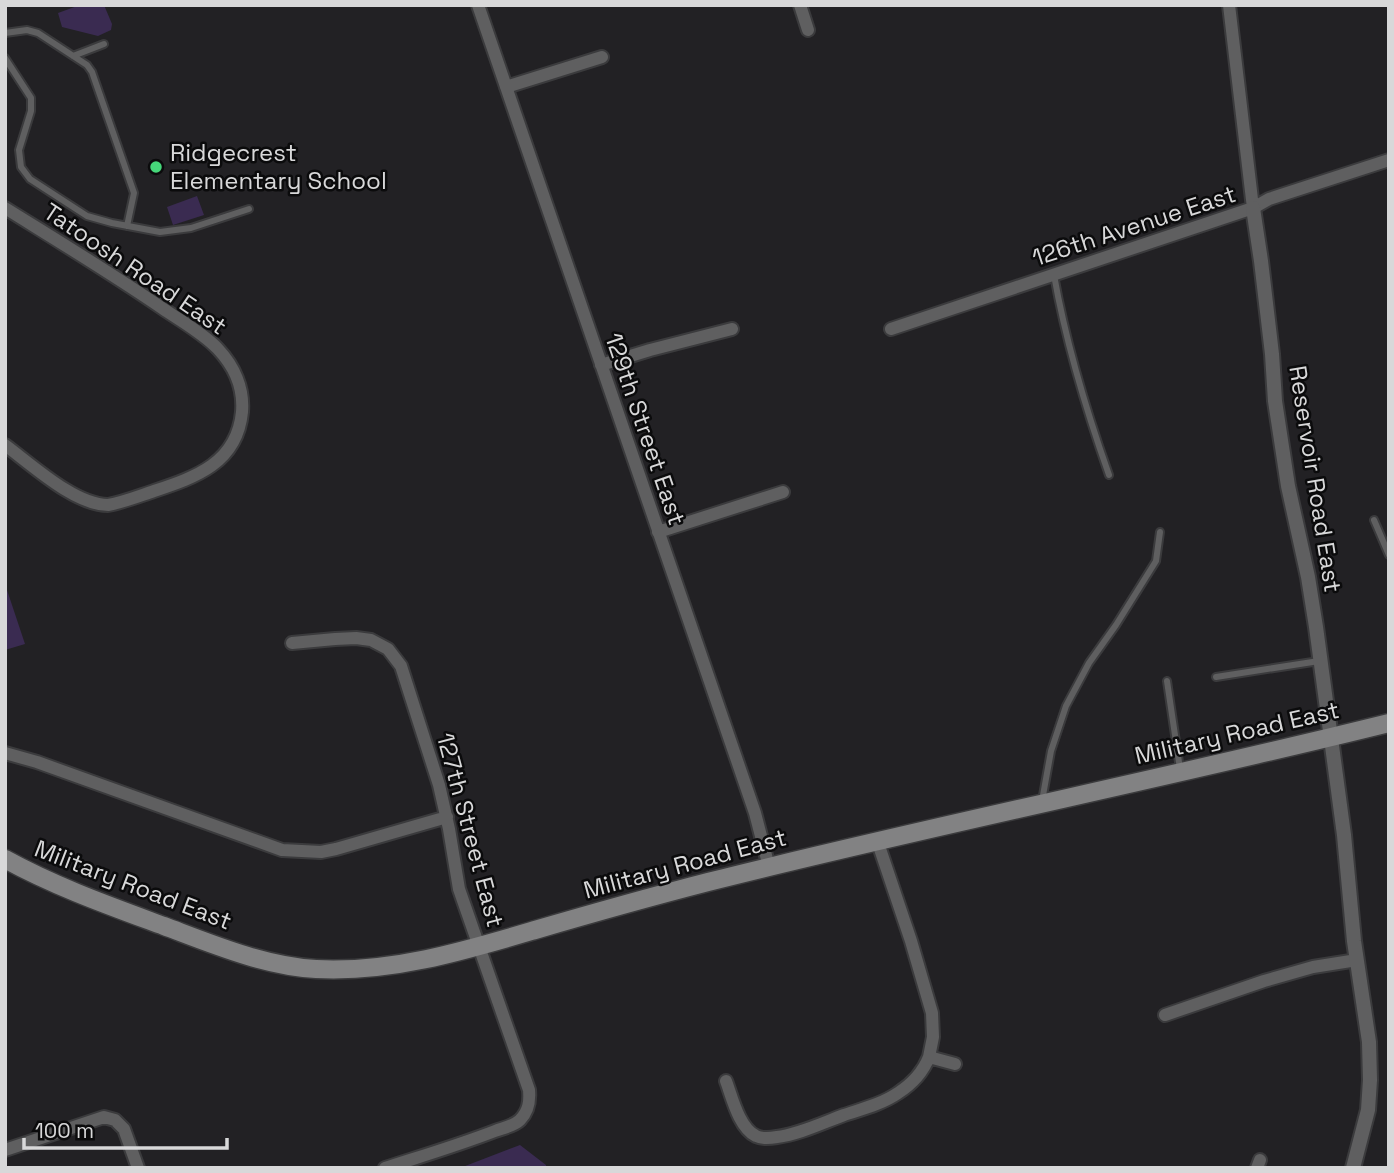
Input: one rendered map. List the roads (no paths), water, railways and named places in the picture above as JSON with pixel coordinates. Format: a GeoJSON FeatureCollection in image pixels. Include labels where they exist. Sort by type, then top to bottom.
{"type":"FeatureCollection","features":[{"type":"Feature","properties":{"kind":"main road","name":"Military Road East"},"geometry":{"type":"LineString","coordinates":[[5,859],[71,892],[191,936],[273,962],[314,969],[377,968],[458,953],[635,901],[877,840],[1389,723]]}},
{"type":"Feature","properties":{"kind":"street","name":"129th Street East"},"geometry":{"type":"LineString","coordinates":[[478,5],[754,813],[769,867]]}},
{"type":"Feature","properties":{"kind":"street"},"geometry":{"type":"LineString","coordinates":[[800,5],[808,30]]}},
{"type":"Feature","properties":{"kind":"street","name":"Reservoir Road East"},"geometry":{"type":"LineString","coordinates":[[1229,5],[1263,275],[1277,413],[1288,486],[1308,577],[1367,1029],[1370,1080],[1368,1110],[1353,1168]]}},
{"type":"Feature","properties":{"kind":"street"},"geometry":{"type":"LineString","coordinates":[[506,87],[601,57]]}},
{"type":"Feature","properties":{"kind":"street","name":"126th Avenue East"},"geometry":{"type":"LineString","coordinates":[[891,329],[1389,160]]}},
{"type":"Feature","properties":{"kind":"street","name":"Tatoosh Road East"},"geometry":{"type":"LineString","coordinates":[[5,208],[206,338],[218,349],[234,372],[242,398],[242,415],[235,440],[221,458],[188,479],[116,504],[99,505],[79,498],[5,445]]}},
{"type":"Feature","properties":{"kind":"street"},"geometry":{"type":"LineString","coordinates":[[601,365],[732,329]]}},
{"type":"Feature","properties":{"kind":"street"},"geometry":{"type":"LineString","coordinates":[[658,532],[783,492]]}},
{"type":"Feature","properties":{"kind":"street","name":"127th Street East"},"geometry":{"type":"LineString","coordinates":[[292,643],[356,638],[371,640],[388,649],[401,666],[447,817],[459,889],[530,1090],[530,1101],[523,1117],[517,1123],[385,1168]]}},
{"type":"Feature","properties":{"kind":"street"},"geometry":{"type":"LineString","coordinates":[[5,753],[282,850],[321,852],[336,849],[447,817]]}},
{"type":"Feature","properties":{"kind":"street"},"geometry":{"type":"LineString","coordinates":[[726,1081],[737,1113],[747,1129],[757,1137],[769,1138],[781,1137],[827,1122],[895,1095],[917,1077],[925,1066],[933,1037],[932,1013],[911,940],[877,840]]}},
{"type":"Feature","properties":{"kind":"street"},"geometry":{"type":"LineString","coordinates":[[1165,1015],[1264,981],[1313,967],[1357,960]]}},
{"type":"Feature","properties":{"kind":"street"},"geometry":{"type":"LineString","coordinates":[[929,1056],[955,1064]]}},
{"type":"Feature","properties":{"kind":"street"},"geometry":{"type":"LineString","coordinates":[[5,1150],[97,1118],[112,1119],[124,1129],[138,1168]]}},
{"type":"Feature","properties":{"kind":"lane"},"geometry":{"type":"LineString","coordinates":[[5,33],[27,30],[38,33],[87,65],[92,72],[134,193],[127,226]]}},
{"type":"Feature","properties":{"kind":"lane"},"geometry":{"type":"LineString","coordinates":[[74,56],[104,44]]}},
{"type":"Feature","properties":{"kind":"lane"},"geometry":{"type":"LineString","coordinates":[[5,58],[31,98],[31,111],[19,150],[21,167],[30,179],[87,216],[160,232],[191,228],[249,209]]}},
{"type":"Feature","properties":{"kind":"lane"},"geometry":{"type":"LineString","coordinates":[[1054,275],[1059,305],[1087,412],[1109,475]]}},
{"type":"Feature","properties":{"kind":"lane"},"geometry":{"type":"LineString","coordinates":[[1374,520],[1389,555]]}},
{"type":"Feature","properties":{"kind":"lane"},"geometry":{"type":"LineString","coordinates":[[1042,803],[1051,751],[1066,706],[1089,663],[1156,561],[1160,532]]}},
{"type":"Feature","properties":{"kind":"lane"},"geometry":{"type":"LineString","coordinates":[[1216,677],[1320,661]]}},
{"type":"Feature","properties":{"kind":"lane"},"geometry":{"type":"LineString","coordinates":[[1167,681],[1180,771]]}},
{"type":"Feature","properties":{"kind":"place","name":"Ridgecrest Elementary School"},"geometry":{"type":"Point","coordinates":[156,167]}}]}
